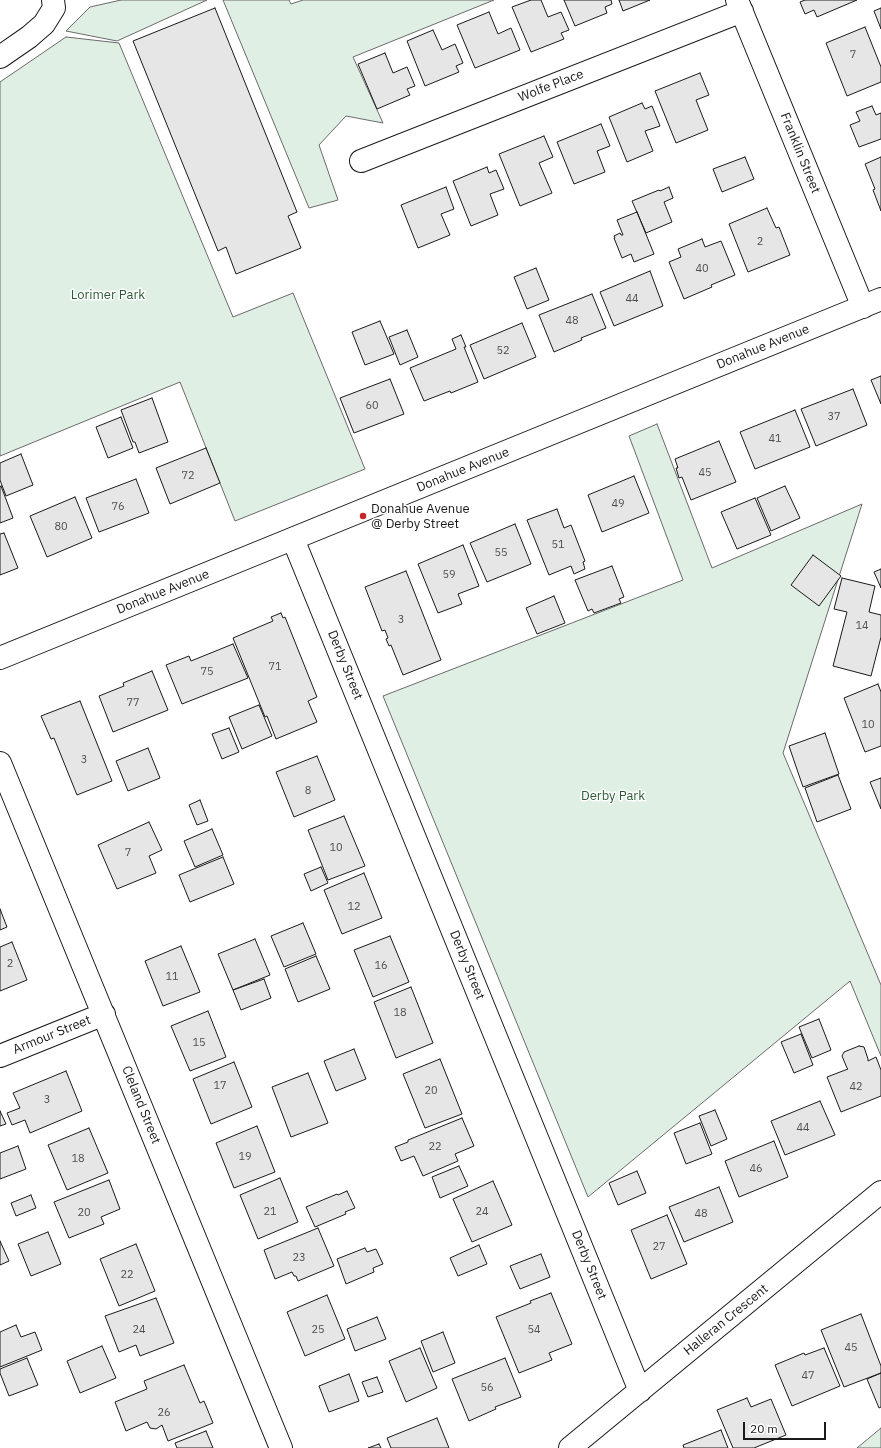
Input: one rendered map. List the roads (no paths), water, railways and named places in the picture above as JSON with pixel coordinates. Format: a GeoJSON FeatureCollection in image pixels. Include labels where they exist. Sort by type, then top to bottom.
{"type":"FeatureCollection","features":[{"type":"Feature","properties":{"kind":"street"},"geometry":{"type":"LineString","coordinates":[[0,57],[29,37],[44,24],[54,8],[53,0]]}},
{"type":"Feature","properties":{"kind":"street","name":"Wolfe Place"},"geometry":{"type":"LineString","coordinates":[[361,160],[739,6]]}},
{"type":"Feature","properties":{"kind":"street","name":"Franklin Street"},"geometry":{"type":"LineString","coordinates":[[739,6],[872,303]]}},
{"type":"Feature","properties":{"kind":"street","name":"Donahue Avenue"},"geometry":{"type":"LineString","coordinates":[[0,658],[872,303]]}},
{"type":"Feature","properties":{"kind":"street","name":"Derby Street"},"geometry":{"type":"LineString","coordinates":[[293,539],[640,1391]]}},
{"type":"Feature","properties":{"kind":"street","name":"Cleland Street"},"geometry":{"type":"LineString","coordinates":[[0,763],[281,1448]]}},
{"type":"Feature","properties":{"kind":"street","name":"Armour Street"},"geometry":{"type":"LineString","coordinates":[[0,1056],[104,1014]]}},
{"type":"Feature","properties":{"kind":"street","name":"Halleran Crescent"},"geometry":{"type":"LineString","coordinates":[[570,1448],[881,1192]]}},
{"type":"Feature","properties":{"kind":"place","name":"Donahue Avenue @ Derby Street"},"geometry":{"type":"Point","coordinates":[363,516]}},
{"type":"Feature","properties":{"kind":"park label","name":"Lorimer Park"},"geometry":{"type":"Point","coordinates":[108,295]}},
{"type":"Feature","properties":{"kind":"park label","name":"Derby Park"},"geometry":{"type":"Point","coordinates":[613,796]}}]}
